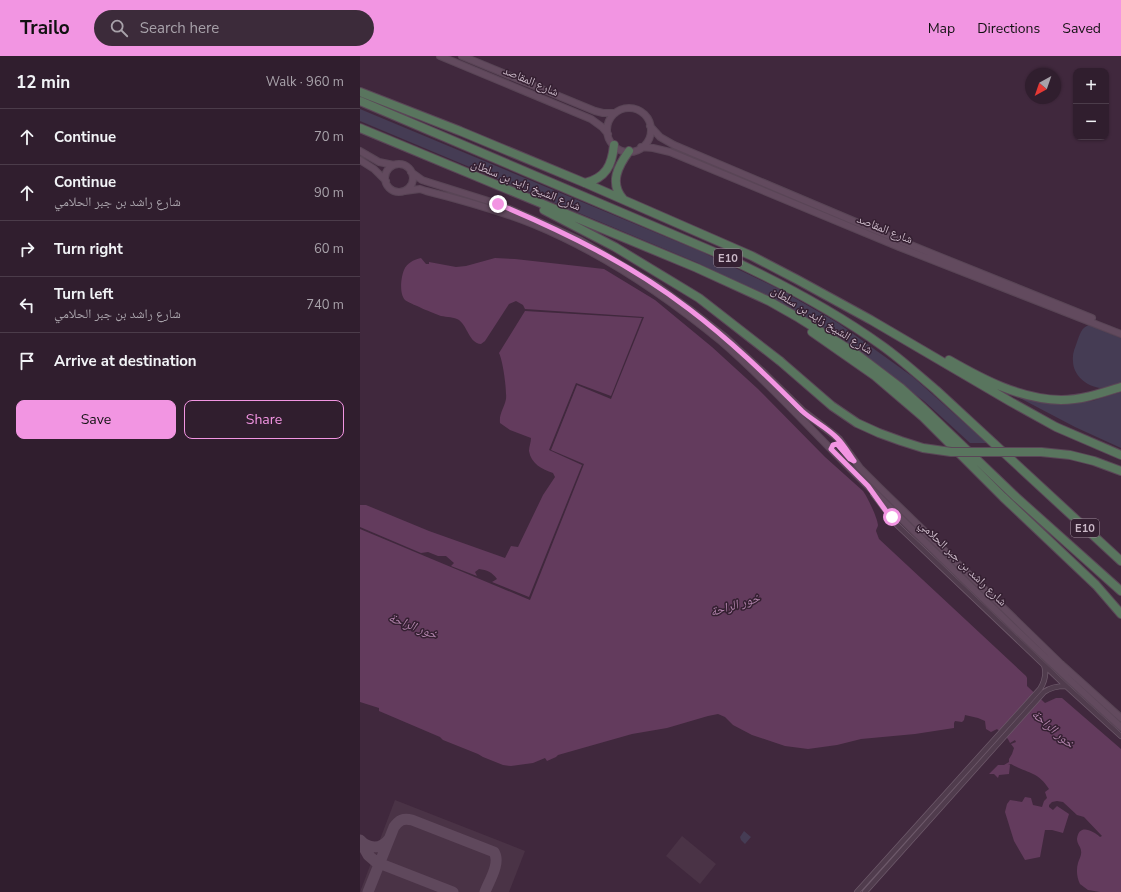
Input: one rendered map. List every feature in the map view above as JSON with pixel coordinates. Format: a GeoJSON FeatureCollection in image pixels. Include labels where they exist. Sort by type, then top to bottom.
{"type":"FeatureCollection","features":[{"type":"Feature","properties":{"kind":"highway"},"geometry":{"type":"LineString","coordinates":[[360,92],[460,131],[585,183],[752,256],[871,320],[1050,424],[1121,455]]}},
{"type":"Feature","properties":{"kind":"highway","name":"شارع الشيخ زايد بن سلطان"},"geometry":{"type":"LineString","coordinates":[[360,101],[766,275],[829,311],[882,346],[910,367],[1121,561]]}},
{"type":"Feature","properties":{"kind":"highway","name":"شارع الشيخ زايد بن سلطان"},"geometry":{"type":"LineString","coordinates":[[360,128],[508,191],[697,268],[769,301],[799,318],[855,353],[901,388],[1016,498],[1121,591]]}},
{"type":"Feature","properties":{"kind":"highway"},"geometry":{"type":"LineString","coordinates":[[585,183],[596,179],[607,169],[613,157],[614,145]]}},
{"type":"Feature","properties":{"kind":"highway"},"geometry":{"type":"LineString","coordinates":[[624,200],[618,193],[615,181],[619,165],[629,151]]}},
{"type":"Feature","properties":{"kind":"highway"},"geometry":{"type":"LineString","coordinates":[[508,191],[621,251],[700,298],[780,361],[832,406],[857,423],[879,434],[923,448],[951,452],[1041,452],[1070,455],[1094,461],[1121,471]]}},
{"type":"Feature","properties":{"kind":"highway"},"geometry":{"type":"LineString","coordinates":[[769,301],[875,376],[908,402],[1003,497],[1096,585],[1121,614]]}},
{"type":"Feature","properties":{"kind":"highway"},"geometry":{"type":"LineString","coordinates":[[871,320],[899,331],[999,386],[1020,393],[1062,400],[1096,395],[1121,387]]}},
{"type":"Feature","properties":{"kind":"main road","name":"شارع المقاصد"},"geometry":{"type":"LineString","coordinates":[[440,56],[591,119],[602,127],[608,134]]}},
{"type":"Feature","properties":{"kind":"main road","name":"شارع المقاصد"},"geometry":{"type":"LineString","coordinates":[[463,56],[594,111],[603,113],[615,112]]}},
{"type":"Feature","properties":{"kind":"main road"},"geometry":{"type":"LineString","coordinates":[[626,108],[636,109],[646,116],[650,126],[650,136],[645,144],[629,151],[619,149],[614,145],[608,134],[608,124],[615,112],[626,108]]}},
{"type":"Feature","properties":{"kind":"main road","name":"شارع المقاصد"},"geometry":{"type":"LineString","coordinates":[[650,126],[660,137],[674,145],[902,241],[1121,330]]}},
{"type":"Feature","properties":{"kind":"main road","name":"شارع المقاصد"},"geometry":{"type":"LineString","coordinates":[[641,147],[670,152],[899,247],[1121,334]]}},
{"type":"Feature","properties":{"kind":"main road"},"geometry":{"type":"LineString","coordinates":[[360,151],[379,162],[402,165],[409,169],[411,172],[412,181],[405,191],[395,191],[391,189],[386,181],[374,169],[360,160]]}},
{"type":"Feature","properties":{"kind":"main road"},"geometry":{"type":"LineString","coordinates":[[386,181],[385,177],[388,170],[394,165]]}},
{"type":"Feature","properties":{"kind":"main road","name":"شارع راشد بن جبر الحلامي"},"geometry":{"type":"LineString","coordinates":[[411,172],[422,180],[498,204],[557,230],[598,251],[657,286],[689,309],[726,338],[766,374],[804,412],[839,439],[854,461],[880,488],[1051,654],[1121,718]]}},
{"type":"Feature","properties":{"kind":"main road","name":"شارع راشد بن جبر الحلامي"},"geometry":{"type":"LineString","coordinates":[[405,191],[426,191],[470,202],[514,217],[556,234],[614,266],[675,306],[722,343],[762,379],[913,530],[1030,643],[1121,727]]}},
{"type":"Feature","properties":{"kind":"main road"},"geometry":{"type":"LineString","coordinates":[[831,449],[833,445],[837,444],[850,459],[854,461]]}},
{"type":"Feature","properties":{"kind":"main road"},"geometry":{"type":"LineString","coordinates":[[891,518],[895,517],[913,530]]}},
{"type":"Feature","properties":{"kind":"street"},"geometry":{"type":"LineString","coordinates":[[868,486],[896,524],[1066,686],[1121,736]]}},
{"type":"Feature","properties":{"kind":"street"},"geometry":{"type":"LineString","coordinates":[[865,892],[962,784],[1042,691],[1046,675],[1044,664]]}},
{"type":"Feature","properties":{"kind":"street"},"geometry":{"type":"LineString","coordinates":[[857,892],[958,780],[1042,691],[1057,686],[1066,686]]}},
{"type":"Feature","properties":{"kind":"shaded area"},"geometry":{"type":"Polygon","coordinates":[[[360,109],[702,252],[779,289],[838,323],[913,377],[987,443],[970,443],[924,401],[833,334],[776,302],[698,263],[360,121],[360,109]]]}},
{"type":"Feature","properties":{"kind":"shaded area"},"geometry":{"type":"Polygon","coordinates":[[[1089,325],[1121,338],[1121,383],[1105,388],[1095,387],[1081,379],[1075,371],[1073,358],[1074,351],[1081,332],[1089,325]]]}},
{"type":"Feature","properties":{"kind":"shaded area"},"geometry":{"type":"Polygon","coordinates":[[[1121,392],[1121,448],[1075,427],[1012,394],[1066,404],[1092,401],[1121,392]]]}},
{"type":"Feature","properties":{"kind":"shaded area"},"geometry":{"type":"Polygon","coordinates":[[[395,800],[525,851],[509,892],[360,892],[395,800]]]}},
{"type":"Feature","properties":{"kind":"shaded area"},"geometry":{"type":"Polygon","coordinates":[[[744,831],[751,837],[745,844],[740,837],[744,831]]]}},
{"type":"Feature","properties":{"kind":"shaded area"},"geometry":{"type":"Polygon","coordinates":[[[682,836],[716,864],[700,884],[666,856],[682,836]]]}},
{"type":"Feature","properties":{"kind":"water","name":"خور الراحة"},"geometry":{"type":"Polygon","coordinates":[[[421,258],[426,264],[429,264],[429,262],[456,267],[466,266],[495,258],[604,269],[655,300],[712,347],[758,389],[825,457],[863,491],[876,517],[878,525],[876,531],[879,539],[1026,676],[1027,686],[1045,703],[1056,698],[1062,698],[1121,749],[1121,892],[1100,892],[1088,890],[1080,884],[1077,871],[1077,866],[1081,856],[1077,841],[1078,834],[1080,831],[1087,830],[1100,837],[1102,836],[1084,817],[1077,815],[1063,802],[1052,802],[1049,807],[1053,810],[1057,806],[1069,814],[1063,833],[1045,830],[1040,857],[1025,860],[1014,841],[1005,812],[1007,804],[1010,800],[1022,802],[1025,797],[1031,798],[1033,805],[1042,807],[1047,798],[1045,792],[1049,789],[1041,779],[1032,773],[1011,764],[1008,765],[1010,765],[1009,774],[999,775],[998,778],[994,774],[989,774],[998,765],[1004,765],[1009,762],[1014,748],[1011,744],[1016,742],[1015,740],[1010,743],[1008,739],[997,729],[991,732],[986,729],[985,721],[978,718],[965,715],[962,722],[955,721],[954,728],[915,734],[861,739],[837,745],[808,749],[785,746],[752,735],[733,725],[725,717],[718,714],[667,728],[632,734],[558,755],[547,761],[545,758],[533,763],[511,766],[503,765],[483,757],[379,711],[379,708],[360,702],[360,529],[530,600],[584,464],[551,450],[577,385],[611,399],[644,317],[525,309],[523,305],[516,301],[509,304],[485,341],[481,344],[477,343],[471,338],[459,320],[433,313],[405,300],[403,297],[401,285],[404,270],[411,262],[421,258]]]}},
{"type":"Feature","properties":{"kind":"water"},"geometry":{"type":"Polygon","coordinates":[[[525,311],[642,318],[611,396],[576,383],[549,450],[582,465],[529,597],[492,582],[497,579],[487,571],[479,569],[475,572],[477,576],[451,566],[454,563],[446,556],[438,556],[428,552],[421,553],[360,527],[360,505],[366,505],[429,531],[505,558],[511,546],[518,547],[543,495],[555,477],[553,473],[541,468],[535,463],[530,456],[529,451],[531,438],[510,430],[500,423],[500,416],[506,395],[503,369],[499,353],[525,311]]]}},
{"type":"Feature","properties":{"kind":"taxiway"},"geometry":{"type":"LineString","coordinates":[[368,892],[394,827],[404,819],[412,820],[494,852],[496,856],[495,867],[485,892]]}},
{"type":"Feature","properties":{"kind":"taxiway"},"geometry":{"type":"LineString","coordinates":[[360,840],[371,847],[378,847],[386,843],[389,839]]}},
{"type":"Feature","properties":{"kind":"taxiway"},"geometry":{"type":"LineString","coordinates":[[360,841],[368,855],[376,862],[453,892]]}},
{"type":"Feature","properties":{"kind":"route"},"geometry":{"type":"LineString","coordinates":[[498,204],[581,241],[616,261],[657,286],[726,338],[766,374],[804,412],[839,439],[854,461],[850,459],[837,444],[833,445],[831,449],[868,486],[891,518],[892,517]]}}]}
